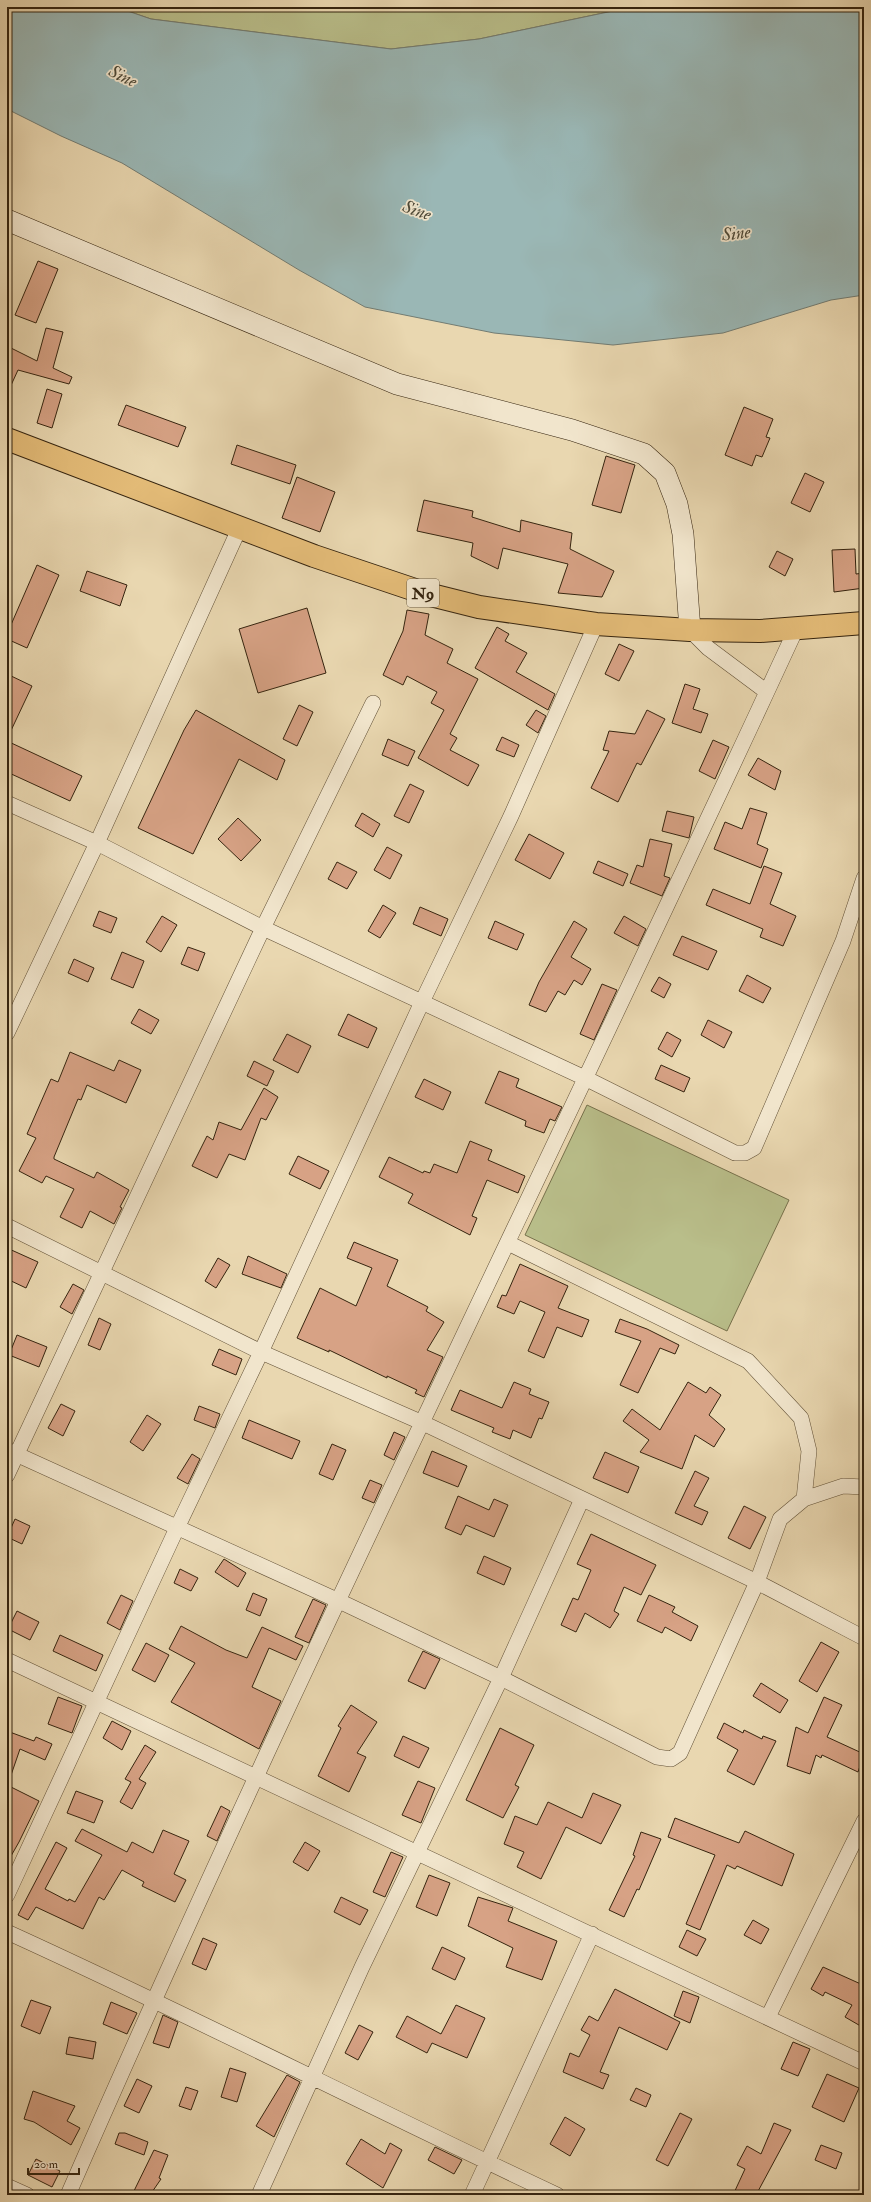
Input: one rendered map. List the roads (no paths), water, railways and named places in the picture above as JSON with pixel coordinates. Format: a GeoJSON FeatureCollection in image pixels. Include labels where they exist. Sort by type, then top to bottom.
{"type":"FeatureCollection","features":[{"type":"Feature","properties":{"kind":"main road","name":"N9"},"geometry":{"type":"LineString","coordinates":[[7,439],[239,529],[427,594],[479,607],[596,624],[690,630],[760,631],[864,623]]}},
{"type":"Feature","properties":{"kind":"street"},"geometry":{"type":"LineString","coordinates":[[7,220],[396,384],[572,430],[644,454],[665,473],[677,504],[683,534],[690,630],[708,648],[767,692]]}},
{"type":"Feature","properties":{"kind":"street"},"geometry":{"type":"LineString","coordinates":[[7,1033],[97,843],[239,529]]}},
{"type":"Feature","properties":{"kind":"street"},"geometry":{"type":"LineString","coordinates":[[7,1895],[177,1528],[261,1352],[422,1002],[511,816],[596,624]]}},
{"type":"Feature","properties":{"kind":"street"},"geometry":{"type":"LineString","coordinates":[[68,2195],[154,1999],[256,1778],[508,1243],[587,1079],[796,629]]}},
{"type":"Feature","properties":{"kind":"street"},"geometry":{"type":"LineString","coordinates":[[7,1475],[12,1453],[102,1274],[263,928],[373,703]]}},
{"type":"Feature","properties":{"kind":"street"},"geometry":{"type":"LineString","coordinates":[[7,803],[97,843],[263,928],[587,1079],[735,1153],[745,1153],[754,1148],[843,942],[864,878]]}},
{"type":"Feature","properties":{"kind":"street"},"geometry":{"type":"LineString","coordinates":[[7,1226],[261,1352],[423,1423],[757,1582],[864,1638]]}},
{"type":"Feature","properties":{"kind":"street"},"geometry":{"type":"LineString","coordinates":[[508,1243],[748,1361],[801,1418],[809,1451],[804,1499]]}},
{"type":"Feature","properties":{"kind":"street"},"geometry":{"type":"LineString","coordinates":[[12,1453],[339,1601],[500,1678],[657,1757],[671,1759],[680,1753],[757,1582],[780,1519],[804,1499],[843,1486],[864,1487]]}},
{"type":"Feature","properties":{"kind":"street"},"geometry":{"type":"LineString","coordinates":[[260,2195],[415,1853],[500,1678],[582,1499]]}},
{"type":"Feature","properties":{"kind":"street"},"geometry":{"type":"LineString","coordinates":[[7,1660],[864,2063]]}},
{"type":"Feature","properties":{"kind":"street"},"geometry":{"type":"LineString","coordinates":[[768,2017],[864,1821]]}},
{"type":"Feature","properties":{"kind":"street"},"geometry":{"type":"LineString","coordinates":[[7,1932],[154,1999],[488,2163],[557,2195]]}},
{"type":"Feature","properties":{"kind":"street"},"geometry":{"type":"LineString","coordinates":[[472,2195],[592,1934]]}},
{"type":"Feature","properties":{"kind":"street"},"geometry":{"type":"LineString","coordinates":[[7,2186],[27,2195]]}},
{"type":"Feature","properties":{"kind":"water","name":"Sine"},"geometry":{"type":"Polygon","coordinates":[[[7,7],[116,7],[151,19],[391,49],[479,39],[632,7],[864,7],[864,295],[831,300],[723,333],[613,345],[494,333],[365,307],[299,270],[122,163],[61,136],[7,109],[7,7]]]}}]}
